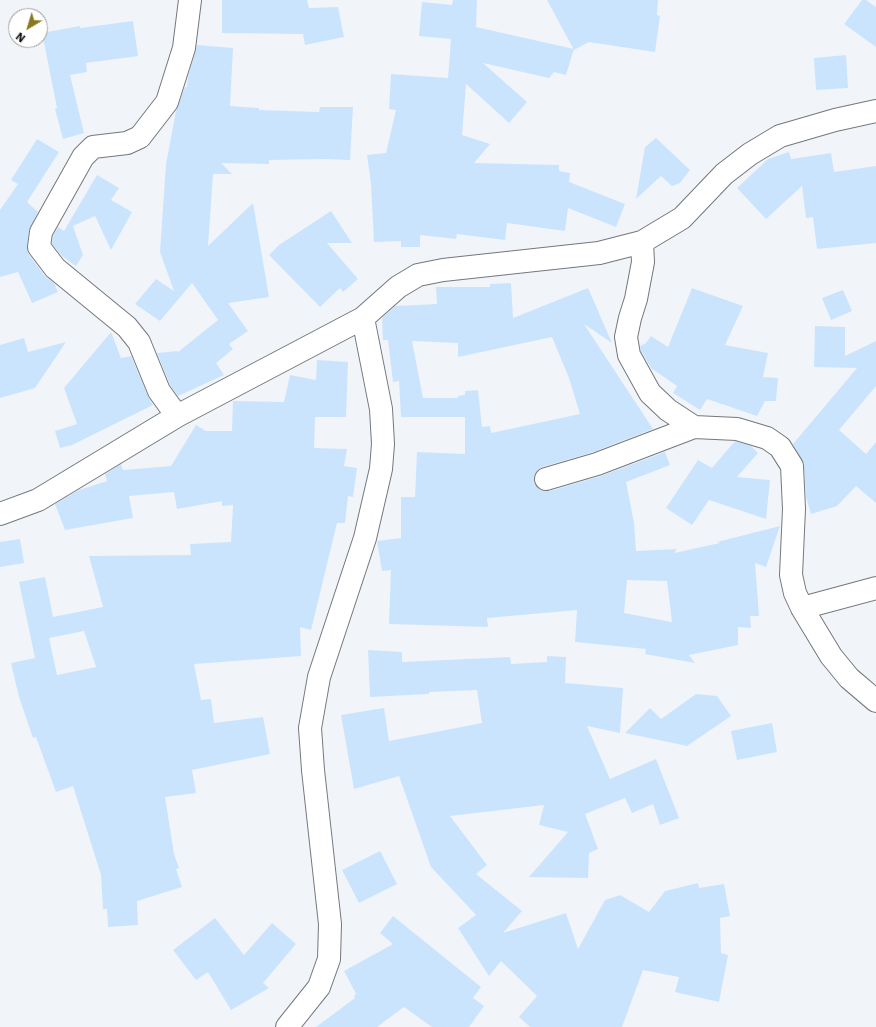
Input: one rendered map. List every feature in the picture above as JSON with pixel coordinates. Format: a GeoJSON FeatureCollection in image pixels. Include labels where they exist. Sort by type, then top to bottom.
{"type":"FeatureCollection","features":[{"type":"Feature","properties":{"kind":"street"},"geometry":{"type":"LineString","coordinates":[[177,416],[159,392],[139,342],[127,327],[55,268],[39,247],[41,232],[83,157],[94,147],[127,143],[140,137],[155,120],[167,102],[184,48],[190,0]]}},
{"type":"Feature","properties":{"kind":"street"},"geometry":{"type":"LineString","coordinates":[[0,514],[38,500],[177,416],[363,318],[398,287],[418,275],[443,270],[599,253],[642,242],[682,218],[724,174],[750,154],[780,136],[835,120],[876,111]]}},
{"type":"Feature","properties":{"kind":"street"},"geometry":{"type":"LineString","coordinates":[[642,242],[643,262],[636,299],[626,336],[629,355],[650,393],[668,410],[694,427]]}},
{"type":"Feature","properties":{"kind":"street"},"geometry":{"type":"LineString","coordinates":[[287,1027],[319,987],[329,959],[330,924],[313,770],[310,728],[319,678],[365,538],[381,469],[383,444],[381,409],[363,318]]}},
{"type":"Feature","properties":{"kind":"street"},"geometry":{"type":"LineString","coordinates":[[546,479],[596,464],[694,427],[737,429],[767,438],[780,447],[792,466],[794,509],[791,575],[795,593],[802,608],[831,656],[849,678],[876,701]]}},
{"type":"Feature","properties":{"kind":"street"},"geometry":{"type":"LineString","coordinates":[[802,608],[876,588]]}},
{"type":"Feature","properties":{"kind":"building"},"geometry":{"type":"Polygon","coordinates":[[[222,0],[307,0],[309,8],[338,7],[344,37],[305,45],[303,34],[222,33],[222,0]]]}},
{"type":"Feature","properties":{"kind":"building"},"geometry":{"type":"Polygon","coordinates":[[[453,0],[477,0],[476,27],[574,49],[566,75],[554,72],[549,78],[483,63],[527,102],[509,123],[466,84],[462,135],[490,144],[474,163],[559,165],[559,171],[570,173],[569,182],[625,204],[616,227],[568,208],[565,231],[507,223],[505,240],[457,234],[456,239],[420,235],[420,247],[401,247],[401,241],[374,242],[371,184],[367,155],[386,153],[396,110],[389,109],[391,74],[448,78],[451,39],[419,36],[422,2],[452,5],[453,0]]]}},
{"type":"Feature","properties":{"kind":"building"},"geometry":{"type":"Polygon","coordinates":[[[547,0],[658,0],[657,15],[660,16],[655,52],[589,42],[574,50],[547,0]]]}},
{"type":"Feature","properties":{"kind":"building"},"geometry":{"type":"Polygon","coordinates":[[[862,0],[866,0],[876,7],[876,47],[844,24],[862,0]]]}},
{"type":"Feature","properties":{"kind":"building"},"geometry":{"type":"Polygon","coordinates":[[[133,21],[138,56],[86,63],[87,72],[70,75],[84,133],[63,139],[55,109],[57,108],[45,48],[48,48],[48,32],[80,26],[80,28],[133,21]]]}},
{"type":"Feature","properties":{"kind":"building"},"geometry":{"type":"Polygon","coordinates":[[[197,45],[233,48],[230,106],[259,108],[259,110],[319,112],[320,107],[353,107],[350,160],[269,160],[269,164],[221,163],[232,174],[213,174],[208,246],[253,203],[269,297],[228,303],[248,331],[229,344],[233,349],[216,363],[224,375],[178,396],[170,385],[157,353],[178,352],[218,320],[192,283],[160,321],[135,304],[156,279],[174,291],[160,252],[166,164],[176,111],[185,87],[187,87],[188,77],[197,45]]]}},
{"type":"Feature","properties":{"kind":"building"},"geometry":{"type":"Polygon","coordinates":[[[846,55],[848,88],[816,90],[814,58],[846,55]]]}},
{"type":"Feature","properties":{"kind":"building"},"geometry":{"type":"Polygon","coordinates":[[[656,138],[690,170],[680,183],[672,186],[661,176],[636,199],[645,147],[656,138]]]}},
{"type":"Feature","properties":{"kind":"building"},"geometry":{"type":"Polygon","coordinates":[[[37,139],[59,152],[27,202],[38,212],[29,230],[27,246],[29,255],[45,276],[54,283],[58,292],[32,303],[18,272],[0,277],[0,210],[18,184],[11,180],[37,139]]]}},
{"type":"Feature","properties":{"kind":"building"},"geometry":{"type":"Polygon","coordinates":[[[789,152],[791,159],[831,153],[834,172],[876,166],[876,243],[817,249],[813,217],[806,218],[802,186],[766,219],[737,188],[768,159],[789,152]]]}},
{"type":"Feature","properties":{"kind":"building"},"geometry":{"type":"Polygon","coordinates":[[[97,175],[119,188],[111,200],[132,212],[111,250],[95,216],[73,226],[83,255],[76,266],[62,256],[52,244],[53,236],[58,227],[64,231],[97,175]]]}},
{"type":"Feature","properties":{"kind":"building"},"geometry":{"type":"Polygon","coordinates":[[[331,211],[352,243],[327,243],[358,279],[343,292],[340,288],[320,307],[269,255],[279,245],[331,211]]]}},
{"type":"Feature","properties":{"kind":"building"},"geometry":{"type":"Polygon","coordinates":[[[511,283],[513,318],[588,288],[612,343],[584,324],[653,429],[593,452],[542,467],[534,476],[534,483],[538,488],[543,491],[550,491],[601,476],[665,452],[670,465],[626,482],[634,523],[636,551],[677,549],[674,553],[720,543],[717,542],[780,526],[766,567],[755,563],[759,616],[750,616],[751,628],[738,627],[738,645],[689,655],[695,663],[645,654],[646,649],[575,642],[577,610],[487,618],[488,627],[389,624],[391,570],[382,571],[377,541],[401,538],[401,497],[415,497],[417,452],[465,454],[465,417],[401,417],[399,381],[393,382],[388,340],[383,340],[382,318],[395,306],[437,304],[436,287],[490,287],[490,284],[511,283]],[[552,337],[458,357],[458,343],[412,341],[423,398],[458,398],[458,396],[465,395],[465,391],[478,390],[482,427],[490,426],[491,433],[580,414],[569,378],[552,337]],[[627,580],[624,613],[672,622],[667,581],[627,580]]]}},
{"type":"Feature","properties":{"kind":"building"},"geometry":{"type":"Polygon","coordinates":[[[692,288],[743,306],[725,345],[768,353],[763,377],[778,378],[776,401],[765,401],[757,416],[707,399],[700,410],[673,393],[677,386],[651,368],[641,351],[640,346],[646,343],[651,336],[668,347],[692,288]]]}},
{"type":"Feature","properties":{"kind":"building"},"geometry":{"type":"Polygon","coordinates":[[[843,290],[852,311],[831,320],[822,298],[843,290]]]}},
{"type":"Feature","properties":{"kind":"building"},"geometry":{"type":"Polygon","coordinates":[[[815,326],[845,327],[845,356],[876,341],[876,386],[839,430],[866,454],[876,442],[876,503],[856,486],[837,506],[811,514],[806,497],[804,465],[793,444],[857,368],[814,367],[815,326]]]}},
{"type":"Feature","properties":{"kind":"building"},"geometry":{"type":"Polygon","coordinates":[[[111,332],[121,358],[131,356],[153,405],[72,445],[60,448],[55,431],[77,424],[64,388],[111,332]]]}},
{"type":"Feature","properties":{"kind":"building"},"geometry":{"type":"Polygon","coordinates":[[[24,338],[28,352],[66,342],[35,388],[0,398],[0,345],[24,338]]]}},
{"type":"Feature","properties":{"kind":"building"},"geometry":{"type":"Polygon","coordinates":[[[317,360],[348,362],[346,417],[315,417],[314,448],[347,449],[344,466],[357,468],[353,497],[348,496],[345,523],[337,523],[311,630],[300,627],[301,656],[194,664],[201,700],[211,699],[214,723],[263,717],[270,754],[192,770],[196,793],[165,797],[174,854],[179,868],[176,869],[182,887],[137,901],[138,925],[108,927],[107,909],[103,909],[101,875],[73,786],[56,792],[36,737],[33,738],[19,697],[11,663],[35,658],[19,582],[45,577],[53,617],[103,607],[89,556],[191,555],[190,544],[231,542],[233,505],[222,506],[222,501],[177,509],[174,492],[129,496],[133,518],[65,530],[55,504],[79,490],[107,481],[105,474],[121,464],[123,470],[171,466],[196,425],[206,431],[232,431],[233,401],[284,402],[290,375],[316,380],[317,360]],[[84,631],[49,638],[57,675],[96,667],[84,631]]]}},
{"type":"Feature","properties":{"kind":"building"},"geometry":{"type":"Polygon","coordinates":[[[735,441],[751,446],[758,453],[737,477],[770,480],[766,519],[709,500],[692,525],[666,508],[698,460],[712,468],[735,441]]]}},
{"type":"Feature","properties":{"kind":"building"},"geometry":{"type":"Polygon","coordinates":[[[20,539],[24,563],[0,567],[0,542],[20,539]]]}},
{"type":"Feature","properties":{"kind":"building"},"geometry":{"type":"Polygon","coordinates":[[[368,650],[402,652],[402,662],[510,657],[511,664],[547,662],[547,656],[566,657],[565,683],[623,688],[620,733],[587,726],[610,779],[656,759],[679,818],[660,825],[653,804],[632,813],[625,798],[585,814],[598,849],[589,853],[588,878],[529,877],[568,832],[539,825],[544,805],[450,816],[487,865],[476,874],[522,911],[503,933],[566,913],[578,949],[605,900],[620,895],[649,912],[665,891],[698,883],[699,888],[724,884],[730,916],[720,918],[721,953],[728,955],[719,1002],[675,992],[679,977],[643,970],[622,1027],[530,1027],[519,1017],[537,996],[501,961],[489,976],[458,928],[476,915],[431,867],[399,776],[354,789],[341,715],[384,708],[389,741],[482,723],[477,690],[370,697],[368,650]]]}},
{"type":"Feature","properties":{"kind":"building"},"geometry":{"type":"Polygon","coordinates":[[[696,694],[717,696],[731,716],[687,746],[625,733],[650,708],[661,719],[696,694]]]}},
{"type":"Feature","properties":{"kind":"building"},"geometry":{"type":"Polygon","coordinates":[[[772,723],[777,752],[737,760],[731,731],[772,723]]]}},
{"type":"Feature","properties":{"kind":"building"},"geometry":{"type":"Polygon","coordinates":[[[380,851],[397,884],[359,903],[342,870],[380,851]]]}},
{"type":"Feature","properties":{"kind":"building"},"geometry":{"type":"Polygon","coordinates":[[[393,916],[481,987],[473,998],[484,1006],[469,1027],[432,1027],[404,1007],[377,1027],[316,1027],[355,998],[354,996],[356,994],[344,971],[393,944],[380,933],[393,916]]]}},
{"type":"Feature","properties":{"kind":"building"},"geometry":{"type":"Polygon","coordinates":[[[215,918],[244,955],[272,923],[296,944],[263,983],[269,988],[231,1010],[208,972],[196,980],[173,950],[215,918]]]}}]}
